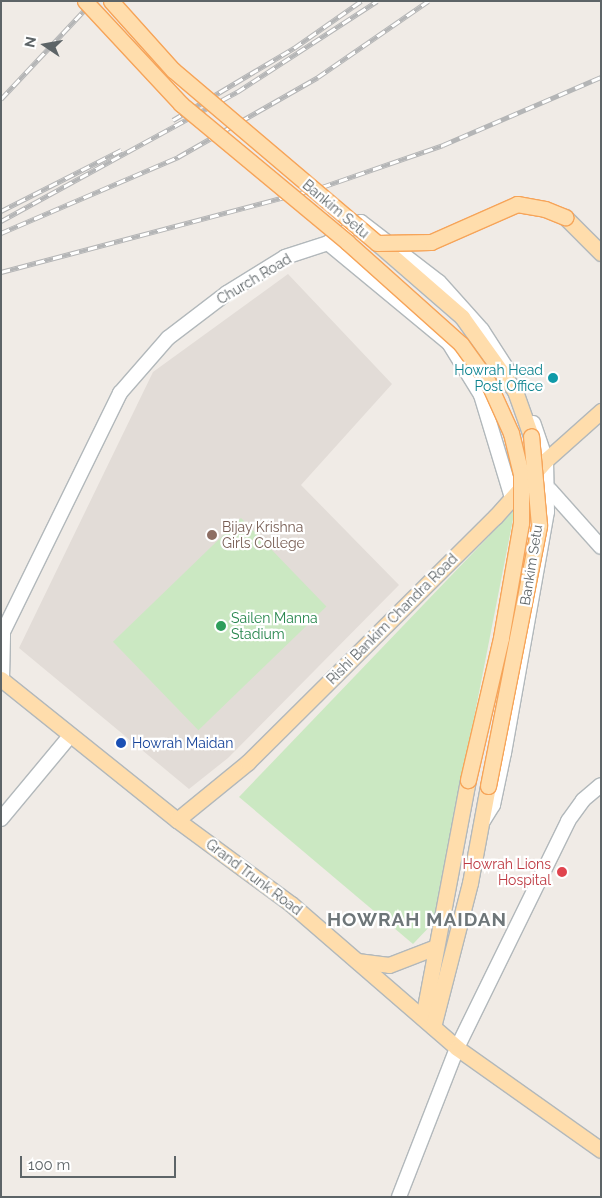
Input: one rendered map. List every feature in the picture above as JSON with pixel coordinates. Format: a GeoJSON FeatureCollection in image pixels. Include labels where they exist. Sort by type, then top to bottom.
{"type":"FeatureCollection","features":[{"type":"Feature","properties":{"kind":"main road","name":"Bankim Setu"},"geometry":{"type":"LineString","coordinates":[[85,1],[181,104],[347,242],[461,344],[486,380],[511,433],[521,474],[521,523],[501,638],[468,780],[436,947],[428,1022]]}},
{"type":"Feature","properties":{"kind":"main road","name":"Bankim Setu"},"geometry":{"type":"LineString","coordinates":[[111,1],[173,70],[462,317],[515,391],[531,436],[539,525],[482,824],[428,1022]]}},
{"type":"Feature","properties":{"kind":"main road"},"geometry":{"type":"LineString","coordinates":[[377,243],[431,242],[517,204],[544,209],[565,217],[601,253]]}},
{"type":"Feature","properties":{"kind":"main road","name":"Rishi Bankim Chandra Road"},"geometry":{"type":"LineString","coordinates":[[177,820],[248,762],[512,498],[546,460],[601,411]]}},
{"type":"Feature","properties":{"kind":"main road","name":"Grand Trunk Road"},"geometry":{"type":"LineString","coordinates":[[2,679],[70,736],[177,820],[291,904],[457,1048],[601,1150]]}},
{"type":"Feature","properties":{"kind":"main road"},"geometry":{"type":"LineString","coordinates":[[357,961],[389,965],[436,947]]}},
{"type":"Feature","properties":{"kind":"street","name":"Church Road"},"geometry":{"type":"LineString","coordinates":[[2,636],[120,393],[168,338],[227,293],[285,257],[328,243],[361,222],[438,282],[500,358],[527,404],[546,460]]}},
{"type":"Feature","properties":{"kind":"street"},"geometry":{"type":"LineString","coordinates":[[328,243],[449,343],[482,395],[512,498],[550,490]]}},
{"type":"Feature","properties":{"kind":"street"},"geometry":{"type":"LineString","coordinates":[[482,824],[493,805],[542,554],[550,490],[546,460]]}},
{"type":"Feature","properties":{"kind":"street"},"geometry":{"type":"LineString","coordinates":[[550,490],[601,547]]}},
{"type":"Feature","properties":{"kind":"street"},"geometry":{"type":"LineString","coordinates":[[2,636],[2,679]]}},
{"type":"Feature","properties":{"kind":"street"},"geometry":{"type":"LineString","coordinates":[[1,819],[70,736]]}},
{"type":"Feature","properties":{"kind":"street"},"geometry":{"type":"LineString","coordinates":[[399,1197],[457,1048],[568,821],[583,800],[601,785]]}},
{"type":"Feature","properties":{"kind":"shaded area","name":"Bijay Krishna Girls College"},"geometry":{"type":"Polygon","coordinates":[[[288,274],[392,384],[301,485],[399,585],[228,758],[189,789],[19,648],[153,372],[288,274]]]}},
{"type":"Feature","properties":{"kind":"green space"},"geometry":{"type":"Polygon","coordinates":[[[515,509],[434,922],[413,944],[239,797],[515,509]]]}},
{"type":"Feature","properties":{"kind":"green space"},"geometry":{"type":"Polygon","coordinates":[[[241,518],[326,606],[198,730],[113,642],[241,518]]]}},
{"type":"Feature","properties":{"kind":"railway"},"geometry":{"type":"LineString","coordinates":[[1,99],[93,1]]}},
{"type":"Feature","properties":{"kind":"railway"},"geometry":{"type":"LineString","coordinates":[[173,120],[294,48],[361,1]]}},
{"type":"Feature","properties":{"kind":"railway"},"geometry":{"type":"LineString","coordinates":[[1,221],[237,92],[377,1]]}},
{"type":"Feature","properties":{"kind":"railway"},"geometry":{"type":"LineString","coordinates":[[1,233],[178,157],[318,77],[428,1]]}},
{"type":"Feature","properties":{"kind":"railway"},"geometry":{"type":"LineString","coordinates":[[1,272],[322,187],[443,145],[601,77]]}},
{"type":"Feature","properties":{"kind":"railway"},"geometry":{"type":"LineString","coordinates":[[1,211],[121,150]]}},
{"type":"Feature","properties":{"kind":"place","name":"Howrah Head Post Office"},"geometry":{"type":"Point","coordinates":[553,378]}},
{"type":"Feature","properties":{"kind":"place","name":"Bijay Krishna Girls College"},"geometry":{"type":"Point","coordinates":[212,535]}},
{"type":"Feature","properties":{"kind":"place","name":"Sailen Manna Stadium"},"geometry":{"type":"Point","coordinates":[221,626]}},
{"type":"Feature","properties":{"kind":"place","name":"Howrah Maidan"},"geometry":{"type":"Point","coordinates":[121,743]}},
{"type":"Feature","properties":{"kind":"place","name":"Howrah Lions Hospital"},"geometry":{"type":"Point","coordinates":[562,872]}},
{"type":"Feature","properties":{"kind":"district","name":"HOWRAH MAIDAN"},"geometry":{"type":"Point","coordinates":[417,920]}}]}
